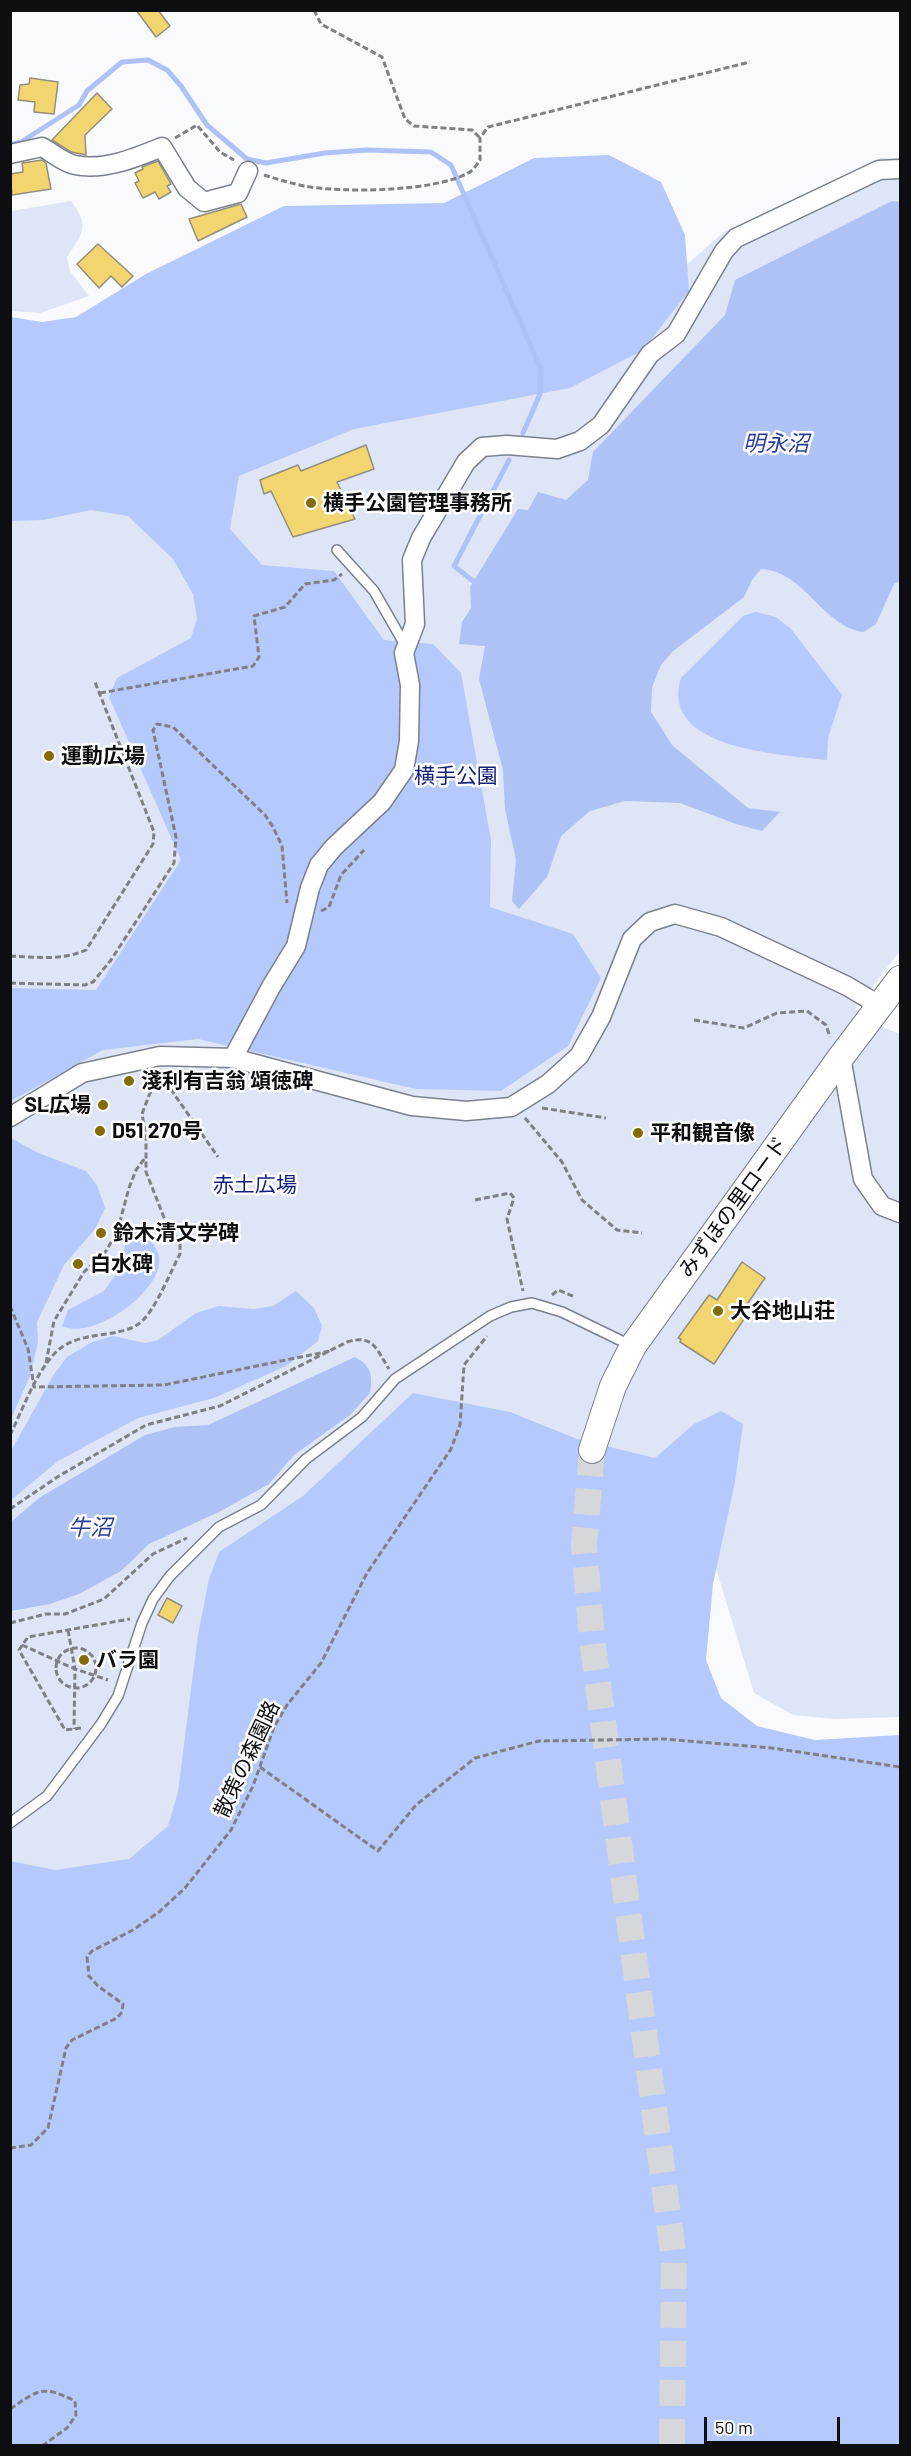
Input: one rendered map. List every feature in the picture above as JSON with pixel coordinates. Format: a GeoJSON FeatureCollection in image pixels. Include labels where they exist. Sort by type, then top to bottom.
{"type":"FeatureCollection","features":[{"type":"Feature","properties":{"kind":"street"},"geometry":{"type":"LineString","coordinates":[[10,154],[42,147],[74,165],[109,165],[132,160],[162,147],[187,188],[204,202],[238,194],[247,169]]}},
{"type":"Feature","properties":{"kind":"street"},"geometry":{"type":"LineString","coordinates":[[233,1058],[296,946],[310,888],[319,865],[334,847],[382,802],[404,770],[409,741],[410,685],[404,653],[415,624],[412,560],[421,538],[466,462],[482,447],[507,445],[557,449],[580,441],[601,425],[650,354],[676,334],[724,251],[736,238],[879,170],[900,169]]}},
{"type":"Feature","properties":{"kind":"street"},"geometry":{"type":"LineString","coordinates":[[10,1117],[82,1073],[160,1056],[233,1058],[412,1106],[466,1111],[511,1107],[548,1084],[579,1056],[601,1017],[632,939],[650,922],[675,914],[721,927],[847,986],[879,1005]]}},
{"type":"Feature","properties":{"kind":"street","name":"みずほの里ロード"},"geometry":{"type":"LineString","coordinates":[[592,1450],[613,1386],[633,1346],[879,1005],[900,980]]}},
{"type":"Feature","properties":{"kind":"street"},"geometry":{"type":"LineString","coordinates":[[836,1064],[863,1179],[882,1206],[900,1213]]}},
{"type":"Feature","properties":{"kind":"lane"},"geometry":{"type":"LineString","coordinates":[[337,550],[374,591],[406,647]]}},
{"type":"Feature","properties":{"kind":"lane"},"geometry":{"type":"LineString","coordinates":[[10,1823],[47,1796],[101,1725],[118,1696],[144,1618],[153,1599],[170,1576],[219,1527],[261,1505],[306,1459],[362,1417],[395,1379],[490,1316],[532,1303],[562,1312],[633,1346]]}},
{"type":"Feature","properties":{"kind":"path"},"geometry":{"type":"LineString","coordinates":[[314,10],[321,24],[382,57],[405,119],[414,126],[472,130],[480,138]]}},
{"type":"Feature","properties":{"kind":"path"},"geometry":{"type":"LineString","coordinates":[[162,147],[197,125],[220,152],[247,169],[305,186],[356,190],[400,188],[445,182],[470,173],[480,160],[480,138],[488,127],[750,62]]}},
{"type":"Feature","properties":{"kind":"path"},"geometry":{"type":"LineString","coordinates":[[100,693],[253,666],[259,657],[254,616],[285,607],[305,584],[334,580],[352,566]]}},
{"type":"Feature","properties":{"kind":"path"},"geometry":{"type":"LineString","coordinates":[[10,956],[74,956],[86,950],[153,844],[154,832],[95,682]]}},
{"type":"Feature","properties":{"kind":"path"},"geometry":{"type":"LineString","coordinates":[[10,983],[85,986],[93,982],[111,960],[174,863],[176,837],[153,730],[157,724],[173,727],[265,815],[282,846],[287,908]]}},
{"type":"Feature","properties":{"kind":"path"},"geometry":{"type":"LineString","coordinates":[[321,911],[329,907],[346,867],[364,850]]}},
{"type":"Feature","properties":{"kind":"path"},"geometry":{"type":"LineString","coordinates":[[694,1020],[744,1028],[777,1013],[807,1011],[826,1025],[836,1064]]}},
{"type":"Feature","properties":{"kind":"path"},"geometry":{"type":"LineString","coordinates":[[160,1056],[165,1081],[218,1157]]}},
{"type":"Feature","properties":{"kind":"path"},"geometry":{"type":"LineString","coordinates":[[10,1435],[46,1364],[60,1348],[82,1338],[136,1326],[147,1317],[180,1254],[180,1244],[165,1220],[146,1172],[142,1114],[150,1093],[165,1081]]}},
{"type":"Feature","properties":{"kind":"path"},"geometry":{"type":"LineString","coordinates":[[511,1107],[556,1109],[606,1118]]}},
{"type":"Feature","properties":{"kind":"path"},"geometry":{"type":"LineString","coordinates":[[511,1107],[529,1121],[562,1162],[582,1200],[617,1230],[642,1233]]}},
{"type":"Feature","properties":{"kind":"path"},"geometry":{"type":"LineString","coordinates":[[46,1364],[54,1321],[84,1272],[106,1251],[117,1232],[129,1188],[136,1170],[146,1157]]}},
{"type":"Feature","properties":{"kind":"path"},"geometry":{"type":"LineString","coordinates":[[475,1200],[510,1193],[514,1198],[507,1219],[526,1304]]}},
{"type":"Feature","properties":{"kind":"path"},"geometry":{"type":"LineString","coordinates":[[10,1305],[28,1349],[34,1387]]}},
{"type":"Feature","properties":{"kind":"path","name":"散策の森園路"},"geometry":{"type":"LineString","coordinates":[[10,2148],[31,2145],[48,2128],[66,2048],[72,2040],[117,2018],[122,2012],[123,2004],[98,1986],[89,1976],[87,1957],[92,1950],[133,1930],[159,1912],[185,1888],[231,1830],[241,1814],[274,1726],[287,1705],[321,1663],[367,1573],[451,1449],[460,1425],[464,1365],[491,1331]]}},
{"type":"Feature","properties":{"kind":"path"},"geometry":{"type":"LineString","coordinates":[[10,1509],[59,1476],[146,1425],[220,1406],[361,1338],[371,1342],[395,1379]]}},
{"type":"Feature","properties":{"kind":"path"},"geometry":{"type":"LineString","coordinates":[[34,1387],[164,1385],[335,1350]]}},
{"type":"Feature","properties":{"kind":"path"},"geometry":{"type":"LineString","coordinates":[[10,1623],[46,1614],[65,1614],[104,1599],[153,1554],[219,1527]]}},
{"type":"Feature","properties":{"kind":"path"},"geometry":{"type":"LineString","coordinates":[[83,1728],[65,1730],[19,1650],[28,1637],[144,1618]]}},
{"type":"Feature","properties":{"kind":"path"},"geometry":{"type":"LineString","coordinates":[[124,1629],[128,1619]]}},
{"type":"Feature","properties":{"kind":"path"},"geometry":{"type":"LineString","coordinates":[[69,1630],[75,1669],[74,1729]]}},
{"type":"Feature","properties":{"kind":"path"},"geometry":{"type":"LineString","coordinates":[[22,1645],[75,1669],[108,1680]]}},
{"type":"Feature","properties":{"kind":"path"},"geometry":{"type":"LineString","coordinates":[[80,1647],[91,1653],[97,1666],[95,1676],[89,1684],[75,1688],[64,1684],[59,1679],[57,1661],[61,1654],[72,1648],[80,1647]]}},
{"type":"Feature","properties":{"kind":"path"},"geometry":{"type":"LineString","coordinates":[[106,1689],[112,1670]]}},
{"type":"Feature","properties":{"kind":"path"},"geometry":{"type":"LineString","coordinates":[[260,1767],[378,1851],[416,1805],[475,1758],[539,1741],[665,1739],[772,1748],[900,1767]]}},
{"type":"Feature","properties":{"kind":"path"},"geometry":{"type":"LineString","coordinates":[[10,2409],[36,2392],[52,2390],[75,2401],[76,2415],[67,2428],[42,2445]]}},
{"type":"Feature","properties":{"kind":"green space"},"geometry":{"type":"Polygon","coordinates":[[[609,155],[661,182],[685,235],[689,291],[643,350],[570,388],[354,429],[239,476],[230,529],[262,565],[334,571],[384,640],[433,644],[461,673],[491,840],[490,907],[573,934],[601,978],[568,1046],[501,1091],[416,1089],[198,1039],[103,1050],[11,1101],[11,988],[96,990],[181,860],[109,697],[117,678],[191,638],[197,618],[193,594],[173,559],[128,516],[91,510],[43,520],[11,521],[11,317],[42,322],[76,317],[146,274],[284,206],[444,203],[534,158],[609,155]]]}},
{"type":"Feature","properties":{"kind":"green space","name":"横手公園"},"geometry":{"type":"Polygon","coordinates":[[[881,158],[900,158],[900,951],[855,1009],[877,1025],[900,1034],[900,1717],[835,1719],[793,1715],[754,1693],[696,1503],[11,2445],[11,502],[649,298],[725,231],[881,158]]]}},
{"type":"Feature","properties":{"kind":"green space"},"geometry":{"type":"Polygon","coordinates":[[[71,201],[81,217],[82,229],[67,257],[70,271],[89,296],[40,313],[11,311],[11,211],[71,201]]]}},
{"type":"Feature","properties":{"kind":"green space"},"geometry":{"type":"Polygon","coordinates":[[[756,612],[776,617],[791,629],[842,695],[828,738],[827,760],[756,751],[730,744],[706,734],[688,720],[679,702],[681,678],[743,616],[756,612]]]}},
{"type":"Feature","properties":{"kind":"green space"},"geometry":{"type":"Polygon","coordinates":[[[11,1138],[36,1152],[86,1171],[97,1185],[105,1208],[95,1229],[64,1265],[37,1322],[38,1342],[30,1376],[11,1419],[11,1138]]]}},
{"type":"Feature","properties":{"kind":"green space"},"geometry":{"type":"Polygon","coordinates":[[[132,1226],[142,1229],[159,1256],[157,1270],[150,1284],[124,1310],[107,1320],[75,1329],[62,1326],[68,1310],[104,1291],[114,1277],[132,1226]]]}},
{"type":"Feature","properties":{"kind":"green space"},"geometry":{"type":"Polygon","coordinates":[[[296,1291],[314,1308],[322,1326],[318,1341],[286,1366],[214,1398],[138,1418],[58,1461],[11,1500],[11,1451],[54,1374],[67,1357],[92,1342],[113,1336],[145,1343],[158,1340],[196,1313],[219,1306],[254,1309],[273,1306],[296,1291]]]}},
{"type":"Feature","properties":{"kind":"green space"},"geometry":{"type":"Polygon","coordinates":[[[413,1393],[510,1412],[577,1439],[655,1458],[694,1424],[721,1411],[743,1424],[735,1482],[713,1584],[706,1660],[721,1698],[757,1726],[815,1740],[900,1735],[900,2445],[11,2445],[10,1861],[55,1870],[129,1859],[168,1826],[178,1792],[198,1635],[209,1579],[219,1552],[303,1496],[413,1393]]]}},
{"type":"Feature","properties":{"kind":"water","name":"明永沼"},"geometry":{"type":"Polygon","coordinates":[[[892,201],[900,202],[900,581],[894,584],[876,624],[864,632],[849,628],[836,620],[790,579],[776,572],[761,569],[752,580],[744,597],[673,651],[661,665],[652,687],[651,712],[672,745],[748,808],[780,812],[762,831],[680,803],[625,801],[590,811],[561,836],[547,877],[519,909],[512,901],[516,860],[505,809],[503,770],[479,679],[485,646],[459,644],[462,622],[471,608],[470,587],[518,509],[528,510],[538,492],[566,500],[588,480],[593,452],[725,315],[735,280],[892,201]]]}},
{"type":"Feature","properties":{"kind":"water","name":"牛沼"},"geometry":{"type":"Polygon","coordinates":[[[355,1357],[365,1364],[370,1372],[370,1393],[350,1415],[294,1455],[269,1484],[221,1511],[149,1544],[121,1571],[79,1594],[50,1604],[11,1611],[11,1522],[39,1498],[145,1435],[175,1427],[208,1425],[355,1357]]]}},
{"type":"Feature","properties":{"kind":"building"},"geometry":{"type":"Polygon","coordinates":[[[136,10],[158,10],[170,26],[156,37],[136,10]]]}},
{"type":"Feature","properties":{"kind":"building"},"geometry":{"type":"Polygon","coordinates":[[[30,78],[58,82],[54,114],[34,112],[35,102],[18,100],[20,85],[29,84],[30,78]]]}},
{"type":"Feature","properties":{"kind":"building"},"geometry":{"type":"Polygon","coordinates":[[[97,93],[112,109],[85,135],[86,155],[71,152],[52,140],[97,93]]]}},
{"type":"Feature","properties":{"kind":"building"},"geometry":{"type":"Polygon","coordinates":[[[42,160],[46,163],[51,189],[12,195],[10,174],[23,172],[22,163],[42,160]]]}},
{"type":"Feature","properties":{"kind":"building"},"geometry":{"type":"Polygon","coordinates":[[[158,161],[171,184],[167,186],[171,192],[159,199],[155,192],[143,198],[135,183],[139,181],[135,173],[143,169],[142,167],[158,161]]]}},
{"type":"Feature","properties":{"kind":"building"},"geometry":{"type":"Polygon","coordinates":[[[241,204],[247,217],[198,241],[189,219],[241,204]]]}},
{"type":"Feature","properties":{"kind":"building"},"geometry":{"type":"Polygon","coordinates":[[[98,244],[133,276],[122,287],[111,276],[99,288],[77,264],[98,244]]]}},
{"type":"Feature","properties":{"kind":"building","name":"横手公園管理事務所"},"geometry":{"type":"Polygon","coordinates":[[[366,445],[374,469],[337,482],[355,519],[293,537],[271,491],[264,494],[260,480],[298,465],[301,471],[366,445]]]}},
{"type":"Feature","properties":{"kind":"building","name":"大谷地山荘"},"geometry":{"type":"Polygon","coordinates":[[[742,1262],[765,1278],[739,1316],[744,1319],[714,1364],[680,1342],[681,1339],[678,1338],[709,1295],[717,1300],[742,1262]]]}},
{"type":"Feature","properties":{"kind":"building"},"geometry":{"type":"Polygon","coordinates":[[[167,1598],[182,1606],[173,1623],[158,1615],[167,1598]]]}},
{"type":"Feature","properties":{"kind":"waterway"},"geometry":{"type":"LineString","coordinates":[[10,145],[21,142],[79,105],[87,91],[122,62],[148,60],[167,70],[181,86],[207,125],[247,159],[266,163],[325,153],[366,150],[431,152],[451,165],[541,369],[540,394],[523,433]]}},
{"type":"Feature","properties":{"kind":"waterway"},"geometry":{"type":"LineString","coordinates":[[477,584],[454,566],[509,460]]}},
{"type":"Feature","properties":{"kind":"tunnel"},"geometry":{"type":"LineString","coordinates":[[592,1450],[584,1545],[592,1639],[674,2260],[672,2446]]}},
{"type":"Feature","properties":{"kind":"place","name":"横手公園管理事務所"},"geometry":{"type":"Point","coordinates":[311,503]}},
{"type":"Feature","properties":{"kind":"place","name":"運動広場"},"geometry":{"type":"Point","coordinates":[49,756]}},
{"type":"Feature","properties":{"kind":"place","name":"淺利有吉翁 頌徳碑"},"geometry":{"type":"Point","coordinates":[129,1081]}},
{"type":"Feature","properties":{"kind":"place","name":"SL広場"},"geometry":{"type":"Point","coordinates":[103,1105]}},
{"type":"Feature","properties":{"kind":"place","name":"D51 270号"},"geometry":{"type":"Point","coordinates":[100,1131]}},
{"type":"Feature","properties":{"kind":"place","name":"平和観音像"},"geometry":{"type":"Point","coordinates":[638,1133]}},
{"type":"Feature","properties":{"kind":"place","name":"鈴木清文学碑"},"geometry":{"type":"Point","coordinates":[101,1233]}},
{"type":"Feature","properties":{"kind":"place","name":"白水碑"},"geometry":{"type":"Point","coordinates":[78,1264]}},
{"type":"Feature","properties":{"kind":"place","name":"大谷地山荘"},"geometry":{"type":"Point","coordinates":[718,1311]}},
{"type":"Feature","properties":{"kind":"place","name":"バラ園"},"geometry":{"type":"Point","coordinates":[84,1660]}},
{"type":"Feature","properties":{"kind":"park label","name":"赤土広場"},"geometry":{"type":"Point","coordinates":[255,1185]}}]}
